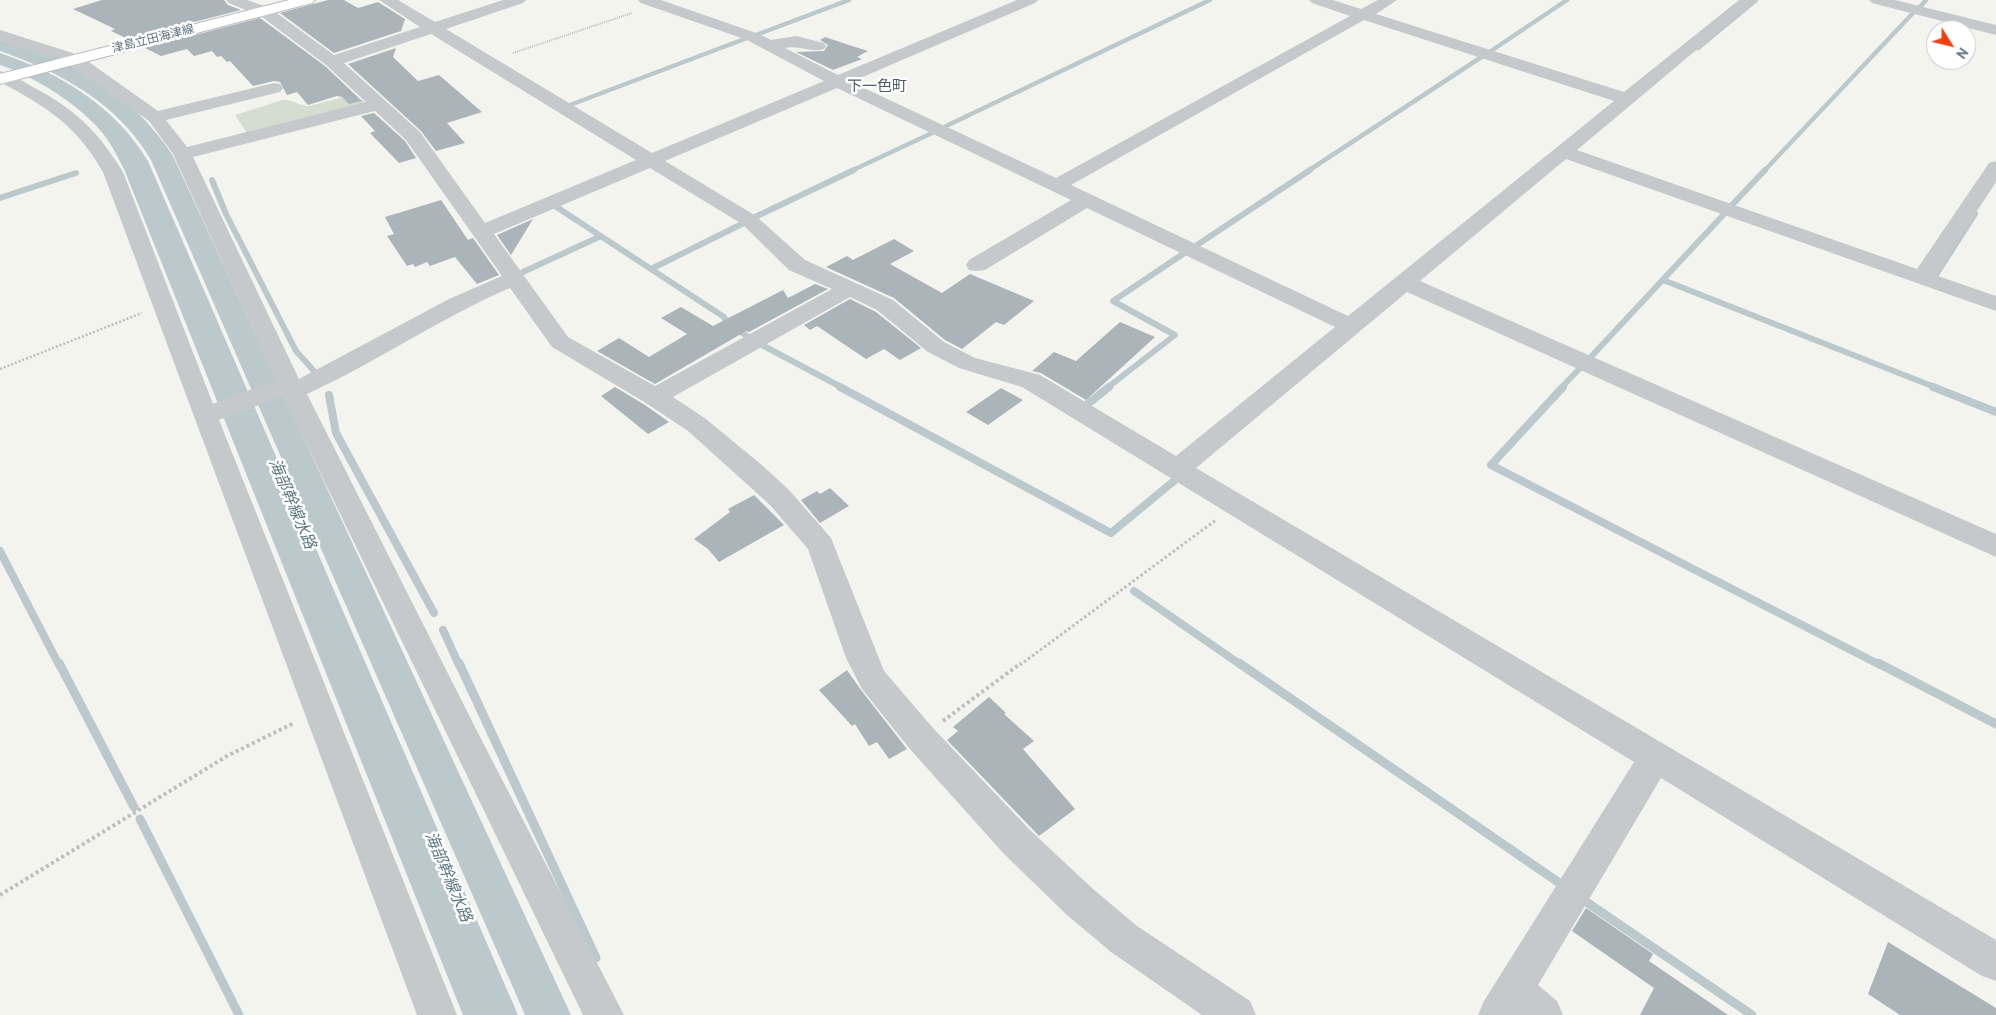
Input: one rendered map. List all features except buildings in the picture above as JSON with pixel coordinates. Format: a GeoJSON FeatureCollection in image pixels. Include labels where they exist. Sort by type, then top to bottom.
{"type":"FeatureCollection","features":[{"type":"Feature","properties":{"kind":"main road","name":"津島立田海津線"},"geometry":{"type":"LineString","coordinates":[[5,77],[307,0]]}},
{"type":"Feature","properties":{"kind":"street"},"geometry":{"type":"LineString","coordinates":[[234,0],[263,11],[332,61],[413,136],[560,342],[655,397],[697,425],[754,473],[780,498],[821,545],[862,658],[873,680],[921,738],[1017,842],[1080,902],[1124,939],[1236,1015]]}},
{"type":"Feature","properties":{"kind":"street"},"geometry":{"type":"LineString","coordinates":[[387,0],[749,220],[786,257],[848,289],[885,305],[936,347],[967,364],[1031,382],[1996,962]]}},
{"type":"Feature","properties":{"kind":"street"},"geometry":{"type":"LineString","coordinates":[[332,61],[518,0]]}},
{"type":"Feature","properties":{"kind":"street"},"geometry":{"type":"LineString","coordinates":[[481,232],[1030,0]]}},
{"type":"Feature","properties":{"kind":"street"},"geometry":{"type":"LineString","coordinates":[[1317,0],[1627,99]]}},
{"type":"Feature","properties":{"kind":"street"},"geometry":{"type":"LineString","coordinates":[[1056,186],[1389,0]]}},
{"type":"Feature","properties":{"kind":"street"},"geometry":{"type":"LineString","coordinates":[[1177,469],[1748,0]]}},
{"type":"Feature","properties":{"kind":"street"},"geometry":{"type":"LineString","coordinates":[[1877,0],[1996,30]]}},
{"type":"Feature","properties":{"kind":"street"},"geometry":{"type":"LineString","coordinates":[[652,2],[737,31],[769,45],[844,85],[1351,326]]}},
{"type":"Feature","properties":{"kind":"street"},"geometry":{"type":"LineString","coordinates":[[0,35],[73,59],[155,117],[182,154],[290,387],[466,745],[604,1015]]}},
{"type":"Feature","properties":{"kind":"street"},"geometry":{"type":"LineString","coordinates":[[769,45],[796,41],[818,46]]}},
{"type":"Feature","properties":{"kind":"street"},"geometry":{"type":"LineString","coordinates":[[5,77],[59,107],[83,127],[99,147],[114,172],[164,304],[210,414],[319,711],[437,1015]]}},
{"type":"Feature","properties":{"kind":"street"},"geometry":{"type":"LineString","coordinates":[[155,117],[274,88]]}},
{"type":"Feature","properties":{"kind":"street"},"geometry":{"type":"LineString","coordinates":[[182,154],[377,104]]}},
{"type":"Feature","properties":{"kind":"street"},"geometry":{"type":"LineString","coordinates":[[1563,152],[1996,304]]}},
{"type":"Feature","properties":{"kind":"street"},"geometry":{"type":"LineString","coordinates":[[1922,278],[1996,167]]}},
{"type":"Feature","properties":{"kind":"street"},"geometry":{"type":"LineString","coordinates":[[977,265],[1086,200]]}},
{"type":"Feature","properties":{"kind":"street"},"geometry":{"type":"LineString","coordinates":[[210,414],[290,387],[330,376],[478,292],[514,280]]}},
{"type":"Feature","properties":{"kind":"street"},"geometry":{"type":"LineString","coordinates":[[1404,282],[1996,546]]}},
{"type":"Feature","properties":{"kind":"street"},"geometry":{"type":"LineString","coordinates":[[655,397],[848,289]]}},
{"type":"Feature","properties":{"kind":"street"},"geometry":{"type":"LineString","coordinates":[[1543,1015],[1506,1002],[1656,756]]}},
{"type":"Feature","properties":{"kind":"path"},"geometry":{"type":"LineString","coordinates":[[490,61],[652,2]]}},
{"type":"Feature","properties":{"kind":"path"},"geometry":{"type":"LineString","coordinates":[[0,369],[164,304]]}},
{"type":"Feature","properties":{"kind":"path"},"geometry":{"type":"LineString","coordinates":[[921,738],[1236,505]]}},
{"type":"Feature","properties":{"kind":"path"},"geometry":{"type":"LineString","coordinates":[[0,895],[228,756],[319,711]]}},
{"type":"Feature","properties":{"kind":"shaded area"},"geometry":{"type":"Polygon","coordinates":[[[348,96],[364,101],[367,106],[249,136],[235,115],[282,100],[289,100],[309,106],[348,96]]]}},
{"type":"Feature","properties":{"kind":"water"},"geometry":{"type":"Polygon","coordinates":[[[0,40],[65,62],[112,90],[139,114],[163,141],[173,156],[571,1015],[525,1015],[151,160],[122,122],[105,106],[86,92],[44,69],[0,51],[0,40]]]}},
{"type":"Feature","properties":{"kind":"water","name":"海部幹線水路"},"geometry":{"type":"Polygon","coordinates":[[[0,53],[44,71],[84,94],[119,124],[135,141],[148,161],[518,1015],[463,1015],[124,169],[116,154],[100,130],[67,100],[40,83],[0,65],[0,53]]]}},
{"type":"Feature","properties":{"kind":"waterway"},"geometry":{"type":"LineString","coordinates":[[756,35],[849,0]]}},
{"type":"Feature","properties":{"kind":"waterway"},"geometry":{"type":"LineString","coordinates":[[944,127],[1210,0]]}},
{"type":"Feature","properties":{"kind":"waterway"},"geometry":{"type":"LineString","coordinates":[[1488,53],[1567,0]]}},
{"type":"Feature","properties":{"kind":"waterway"},"geometry":{"type":"LineString","coordinates":[[1698,48],[1756,0]]}},
{"type":"Feature","properties":{"kind":"waterway"},"geometry":{"type":"LineString","coordinates":[[1920,7],[1926,0]]}},
{"type":"Feature","properties":{"kind":"waterway"},"geometry":{"type":"LineString","coordinates":[[1764,171],[1913,13]]}},
{"type":"Feature","properties":{"kind":"waterway"},"geometry":{"type":"LineString","coordinates":[[570,105],[747,38]]}},
{"type":"Feature","properties":{"kind":"waterway"},"geometry":{"type":"LineString","coordinates":[[1308,171],[1483,56]]}},
{"type":"Feature","properties":{"kind":"waterway"},"geometry":{"type":"LineString","coordinates":[[851,171],[932,133]]}},
{"type":"Feature","properties":{"kind":"waterway"},"geometry":{"type":"LineString","coordinates":[[755,217],[854,170]]}},
{"type":"Feature","properties":{"kind":"waterway"},"geometry":{"type":"LineString","coordinates":[[1194,247],[1310,170]]}},
{"type":"Feature","properties":{"kind":"waterway"},"geometry":{"type":"LineString","coordinates":[[1732,205],[1765,170]]}},
{"type":"Feature","properties":{"kind":"waterway"},"geometry":{"type":"LineString","coordinates":[[0,198],[76,173]]}},
{"type":"Feature","properties":{"kind":"waterway"},"geometry":{"type":"LineString","coordinates":[[212,180],[226,214],[296,351],[314,371]]}},
{"type":"Feature","properties":{"kind":"waterway"},"geometry":{"type":"LineString","coordinates":[[560,203],[555,206],[601,236]]}},
{"type":"Feature","properties":{"kind":"waterway"},"geometry":{"type":"LineString","coordinates":[[1588,360],[1725,213]]}},
{"type":"Feature","properties":{"kind":"waterway"},"geometry":{"type":"LineString","coordinates":[[1934,278],[1975,214]]}},
{"type":"Feature","properties":{"kind":"waterway"},"geometry":{"type":"LineString","coordinates":[[651,269],[746,222]]}},
{"type":"Feature","properties":{"kind":"waterway"},"geometry":{"type":"LineString","coordinates":[[523,272],[601,236]]}},
{"type":"Feature","properties":{"kind":"waterway"},"geometry":{"type":"LineString","coordinates":[[601,236],[724,317],[728,325],[749,337]]}},
{"type":"Feature","properties":{"kind":"waterway"},"geometry":{"type":"LineString","coordinates":[[1107,388],[1175,335],[1113,301],[1186,252]]}},
{"type":"Feature","properties":{"kind":"waterway"},"geometry":{"type":"LineString","coordinates":[[1663,280],[1937,388]]}},
{"type":"Feature","properties":{"kind":"waterway"},"geometry":{"type":"LineString","coordinates":[[760,344],[843,388]]}},
{"type":"Feature","properties":{"kind":"waterway"},"geometry":{"type":"LineString","coordinates":[[1561,388],[1582,366]]}},
{"type":"Feature","properties":{"kind":"waterway"},"geometry":{"type":"LineString","coordinates":[[840,387],[1111,533],[1180,476]]}},
{"type":"Feature","properties":{"kind":"waterway"},"geometry":{"type":"LineString","coordinates":[[1085,406],[1109,387]]}},
{"type":"Feature","properties":{"kind":"waterway"},"geometry":{"type":"LineString","coordinates":[[1563,387],[1491,465],[1880,665]]}},
{"type":"Feature","properties":{"kind":"waterway"},"geometry":{"type":"LineString","coordinates":[[1933,387],[1996,412]]}},
{"type":"Feature","properties":{"kind":"waterway"},"geometry":{"type":"LineString","coordinates":[[329,395],[336,433],[434,613]]}},
{"type":"Feature","properties":{"kind":"waterway"},"geometry":{"type":"LineString","coordinates":[[0,551],[59,665]]}},
{"type":"Feature","properties":{"kind":"waterway"},"geometry":{"type":"LineString","coordinates":[[1134,591],[1241,665]]}},
{"type":"Feature","properties":{"kind":"waterway"},"geometry":{"type":"LineString","coordinates":[[443,630],[459,665]]}},
{"type":"Feature","properties":{"kind":"waterway"},"geometry":{"type":"LineString","coordinates":[[59,663],[134,807]]}},
{"type":"Feature","properties":{"kind":"waterway"},"geometry":{"type":"LineString","coordinates":[[459,663],[596,958]]}},
{"type":"Feature","properties":{"kind":"waterway"},"geometry":{"type":"LineString","coordinates":[[1239,663],[1558,882]]}},
{"type":"Feature","properties":{"kind":"waterway"},"geometry":{"type":"LineString","coordinates":[[1878,663],[1996,724]]}},
{"type":"Feature","properties":{"kind":"waterway"},"geometry":{"type":"LineString","coordinates":[[140,819],[239,1015]]}},
{"type":"Feature","properties":{"kind":"waterway"},"geometry":{"type":"LineString","coordinates":[[1585,901],[1752,1015]]}},
{"type":"Feature","properties":{"kind":"district","name":"下一色町"},"geometry":{"type":"Point","coordinates":[877,87]}}]}
